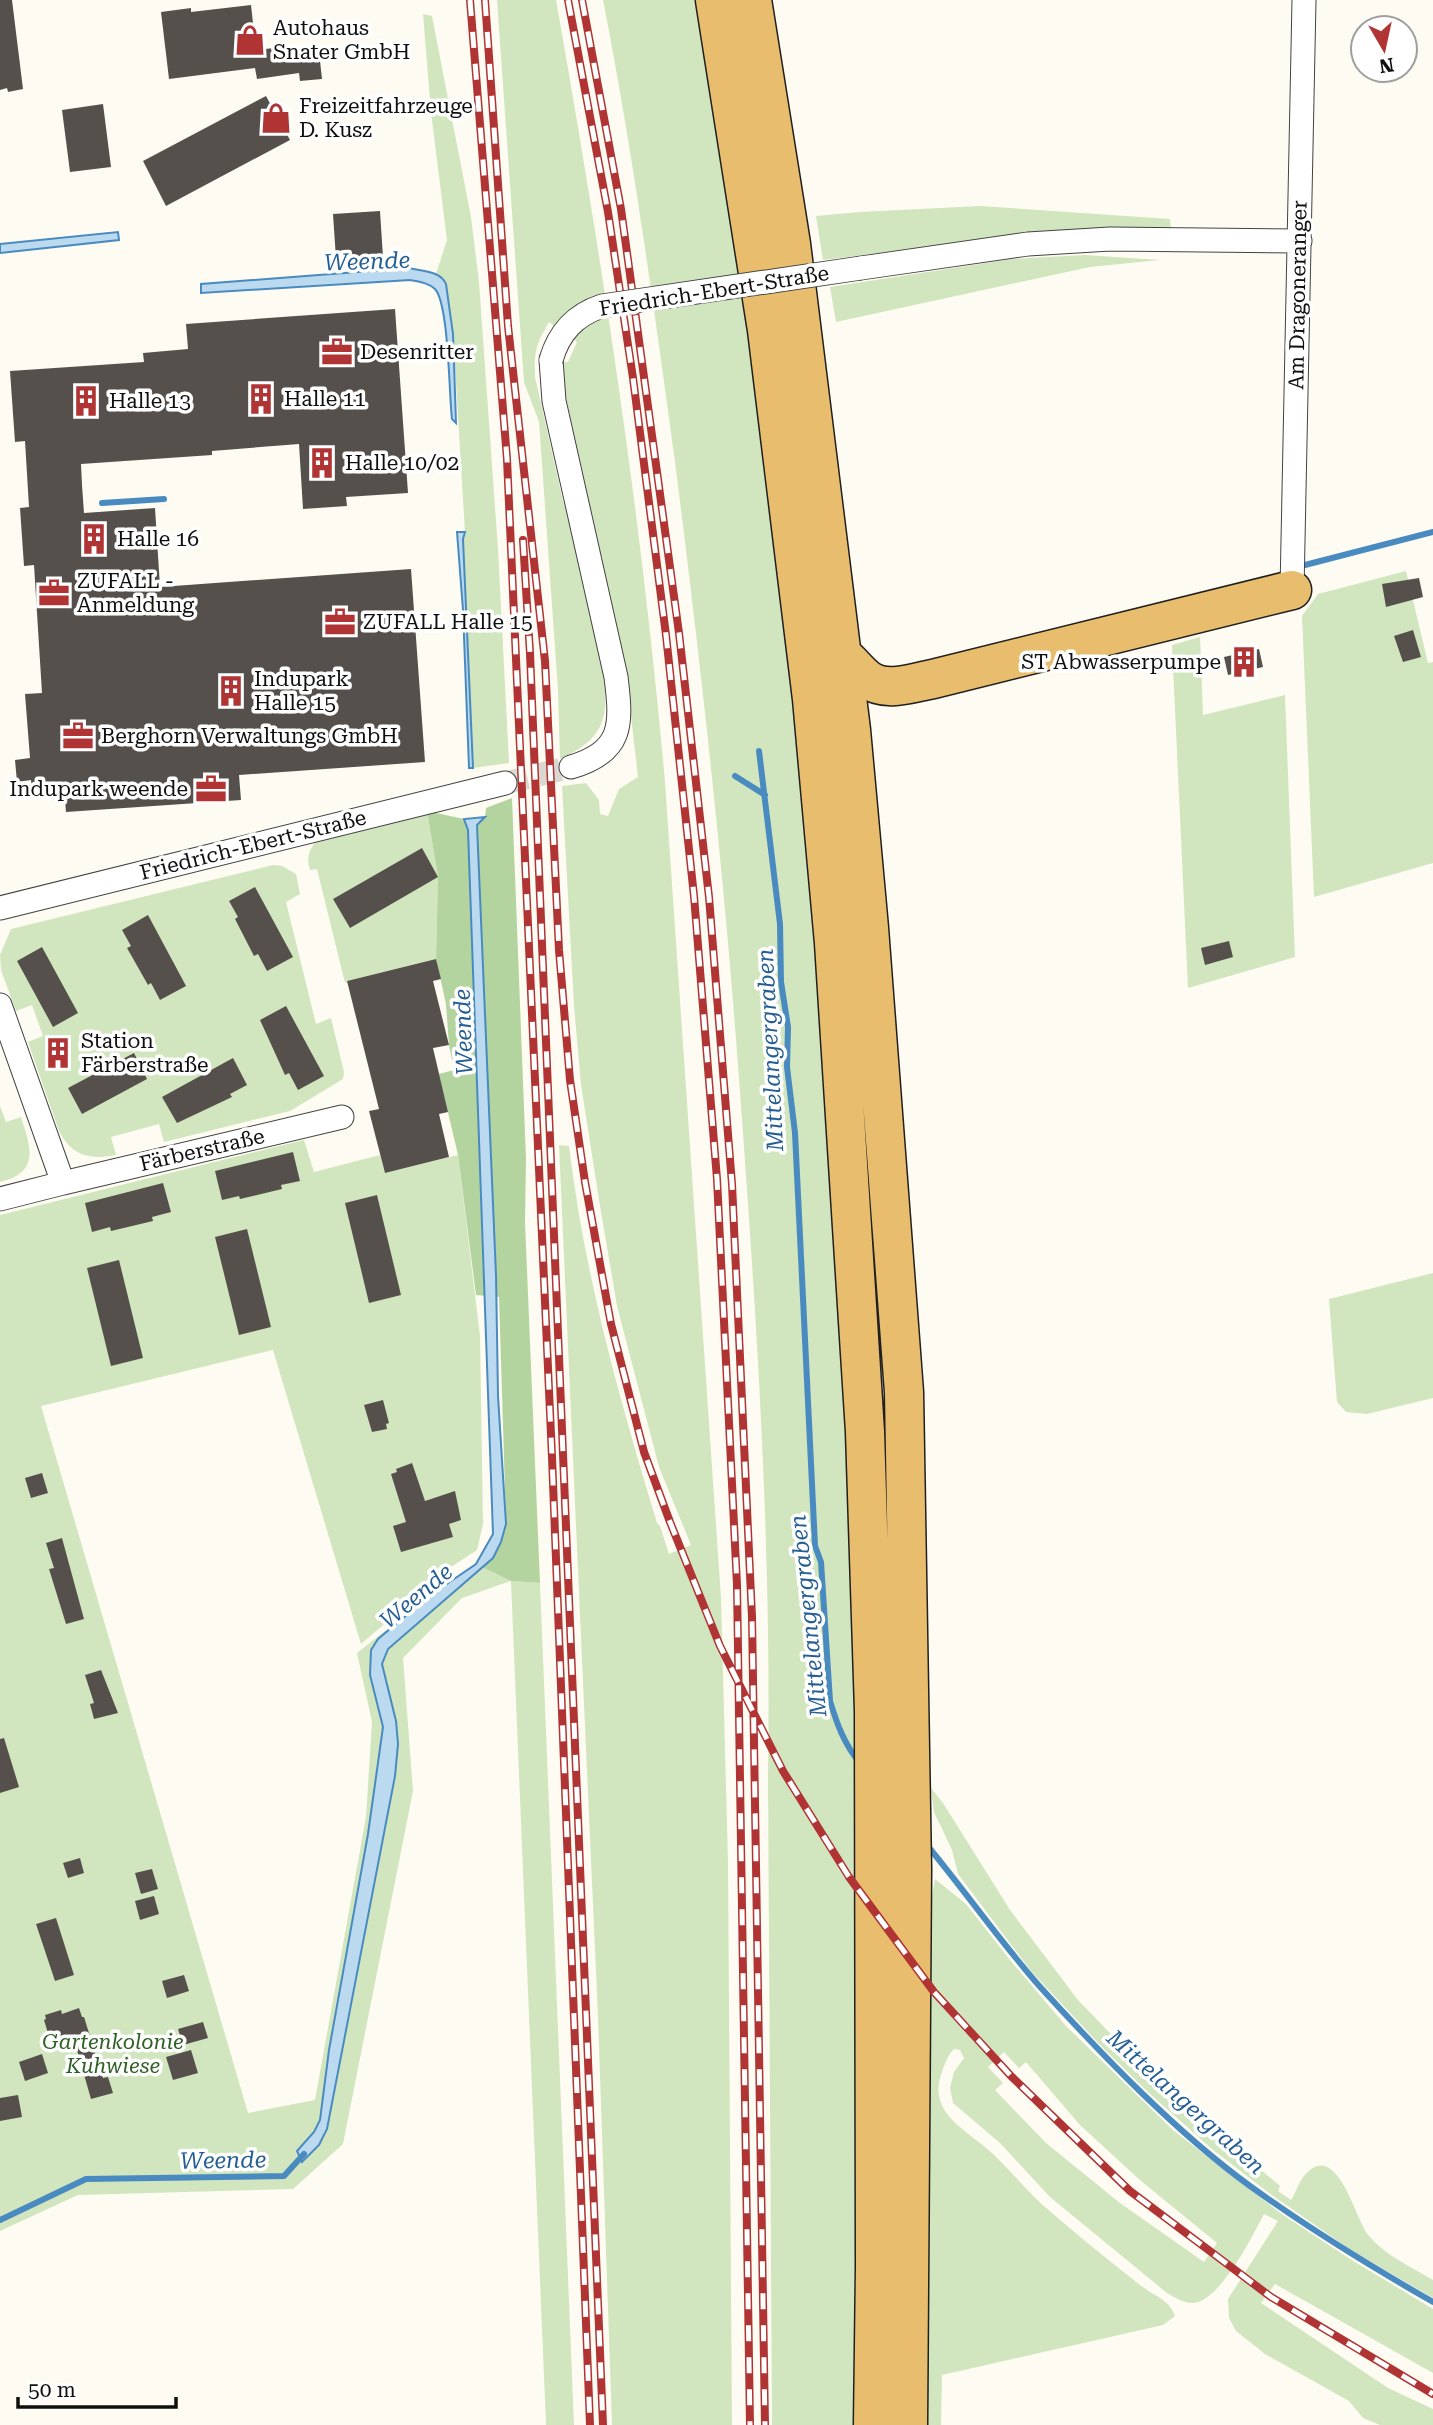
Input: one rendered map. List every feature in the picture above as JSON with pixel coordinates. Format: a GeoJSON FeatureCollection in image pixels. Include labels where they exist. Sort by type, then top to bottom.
{"type":"FeatureCollection","features":[{"type":"Feature","properties":{"kind":"highway"},"geometry":{"type":"LineString","coordinates":[[715,0],[767,330],[814,726],[834,943],[865,1432],[874,1711],[873,2425]]}},
{"type":"Feature","properties":{"kind":"highway"},"geometry":{"type":"LineString","coordinates":[[752,0],[792,244],[842,655],[869,928],[904,1392],[912,1869],[908,2425]]}},
{"type":"Feature","properties":{"kind":"highway"},"geometry":{"type":"LineString","coordinates":[[842,655],[866,678],[883,687],[892,687],[1292,590]]}},
{"type":"Feature","properties":{"kind":"street","name":"Am Dragoneranger"},"geometry":{"type":"LineString","coordinates":[[1292,590],[1304,0]]}},
{"type":"Feature","properties":{"kind":"street","name":"Friedrich-Ebert-Straße"},"geometry":{"type":"LineString","coordinates":[[570,766],[600,756],[607,749],[616,732],[620,709],[616,677],[554,401],[551,360],[559,339],[572,322],[602,306],[1028,244],[1110,239],[1300,241]]}},
{"type":"Feature","properties":{"kind":"street","name":"Friedrich-Ebert-Straße"},"geometry":{"type":"LineString","coordinates":[[0,908],[505,783]]}},
{"type":"Feature","properties":{"kind":"street"},"geometry":{"type":"LineString","coordinates":[[0,1005],[63,1184]]}},
{"type":"Feature","properties":{"kind":"street","name":"Färberstraße"},"geometry":{"type":"LineString","coordinates":[[0,1199],[342,1117]]}},
{"type":"Feature","properties":{"kind":"green space"},"geometry":{"type":"Polygon","coordinates":[[[497,0],[556,0],[619,390],[656,684],[721,1598],[728,1862],[732,2425],[612,2425],[598,2017],[559,1145],[569,1146],[594,1290],[629,1430],[657,1523],[669,1554],[691,1545],[659,1467],[617,1306],[581,1085],[562,786],[586,783],[599,800],[600,814],[608,816],[619,789],[638,777],[630,707],[564,387],[564,362],[568,362],[577,342],[549,322],[537,348],[535,377],[563,501],[576,535],[608,687],[605,689],[604,714],[596,733],[582,747],[560,759],[558,690],[539,422],[524,382],[497,0]]]}},
{"type":"Feature","properties":{"kind":"green space"},"geometry":{"type":"Polygon","coordinates":[[[603,0],[700,0],[741,269],[806,797],[842,1271],[857,1688],[859,1911],[853,2425],[772,2425],[769,1688],[765,1506],[750,1233],[724,904],[693,609],[642,231],[603,0]]]}},
{"type":"Feature","properties":{"kind":"green space"},"geometry":{"type":"Polygon","coordinates":[[[423,14],[432,16],[471,217],[479,282],[498,549],[509,763],[473,768],[463,539],[465,532],[453,334],[446,284],[444,278],[436,274],[447,240],[431,112],[423,14]]]}},
{"type":"Feature","properties":{"kind":"green space"},"geometry":{"type":"Polygon","coordinates":[[[980,206],[1170,219],[1171,229],[1035,234],[823,260],[816,216],[980,206]]]}},
{"type":"Feature","properties":{"kind":"green space"},"geometry":{"type":"Polygon","coordinates":[[[1085,255],[1160,260],[1090,267],[836,322],[830,287],[1012,259],[1085,255]]]}},
{"type":"Feature","properties":{"kind":"green space"},"geometry":{"type":"Polygon","coordinates":[[[1406,571],[1428,663],[1433,662],[1433,863],[1314,897],[1302,616],[1318,594],[1406,571]]]}},
{"type":"Feature","properties":{"kind":"green space"},"geometry":{"type":"Polygon","coordinates":[[[1200,637],[1203,715],[1285,695],[1295,957],[1188,988],[1172,645],[1200,637]]]}},
{"type":"Feature","properties":{"kind":"green space"},"geometry":{"type":"Polygon","coordinates":[[[512,798],[526,1159],[525,1222],[540,1583],[511,1581],[482,1567],[498,1548],[506,1523],[499,1297],[476,1295],[458,1155],[439,1074],[454,1070],[446,1004],[436,959],[438,877],[427,811],[464,819],[485,817],[486,808],[512,798]]]}},
{"type":"Feature","properties":{"kind":"green space"},"geometry":{"type":"Polygon","coordinates":[[[427,811],[438,877],[436,959],[345,983],[317,869],[310,870],[310,850],[318,839],[427,811]]]}},
{"type":"Feature","properties":{"kind":"green space"},"geometry":{"type":"Polygon","coordinates":[[[273,865],[282,866],[296,874],[300,894],[286,902],[316,1024],[331,1018],[344,1072],[343,1079],[290,1111],[164,1142],[159,1124],[111,1137],[116,1155],[98,1157],[76,1151],[59,1131],[28,1042],[43,1036],[32,1005],[16,1011],[1,970],[0,955],[11,929],[273,865]]]}},
{"type":"Feature","properties":{"kind":"green space"},"geometry":{"type":"Polygon","coordinates":[[[0,1106],[6,1122],[21,1117],[28,1139],[29,1157],[22,1172],[0,1182],[0,1106]]]}},
{"type":"Feature","properties":{"kind":"green space","name":"Gartenkolonie Kuhwiese"},"geometry":{"type":"Polygon","coordinates":[[[304,1140],[314,1172],[380,1155],[385,1173],[458,1155],[480,1336],[483,1524],[477,1550],[431,1580],[416,1597],[361,1644],[273,1350],[41,1406],[248,2113],[315,2100],[366,1817],[372,1722],[357,1653],[432,1594],[476,1564],[511,1581],[462,1598],[403,1658],[413,1791],[343,2144],[293,2189],[78,2195],[0,2231],[0,1215],[304,1140]]]}},
{"type":"Feature","properties":{"kind":"green space"},"geometry":{"type":"Polygon","coordinates":[[[1433,1273],[1433,1398],[1367,1414],[1346,1412],[1337,1402],[1329,1299],[1433,1273]]]}},
{"type":"Feature","properties":{"kind":"green space"},"geometry":{"type":"Polygon","coordinates":[[[511,1581],[540,1583],[574,2425],[546,2425],[511,1581]]]}},
{"type":"Feature","properties":{"kind":"green space"},"geometry":{"type":"Polygon","coordinates":[[[931,1788],[1010,1910],[1078,2000],[1162,2087],[1280,2186],[1278,2191],[1291,2200],[1304,2176],[1315,2167],[1325,2166],[1334,2172],[1366,2232],[1388,2253],[1433,2280],[1433,2298],[1351,2250],[1269,2193],[1212,2149],[1104,2049],[1031,1971],[958,1874],[952,1850],[934,1812],[931,1788]]]}},
{"type":"Feature","properties":{"kind":"green space"},"geometry":{"type":"Polygon","coordinates":[[[935,1879],[966,1904],[1066,2026],[1174,2131],[1283,2215],[1433,2309],[1433,2373],[1275,2284],[1261,2303],[1388,2388],[1433,2409],[1433,2425],[1380,2425],[1363,2418],[1349,2401],[1265,2354],[1236,2331],[1229,2318],[1228,2299],[1278,2221],[1264,2214],[1234,2266],[1203,2300],[1190,2303],[1173,2297],[1050,2197],[1000,2143],[953,2103],[950,2088],[954,2072],[964,2058],[960,2050],[954,2049],[942,2072],[939,2087],[940,2099],[952,2120],[993,2154],[1038,2201],[1092,2247],[1165,2302],[1175,2316],[1163,2325],[942,2375],[941,2425],[923,2425],[927,2037],[932,1896],[935,1879]],[[1004,2052],[988,2067],[1003,2083],[995,2090],[1046,2143],[1120,2203],[1204,2262],[1217,2243],[1141,2181],[1080,2125],[1026,2062],[1019,2068],[1004,2052]]]}},
{"type":"Feature","properties":{"kind":"water"},"geometry":{"type":"Polygon","coordinates":[[[118,232],[119,240],[0,253],[0,244],[118,232]]]}},
{"type":"Feature","properties":{"kind":"water"},"geometry":{"type":"Polygon","coordinates":[[[409,268],[440,276],[446,284],[453,334],[456,423],[452,419],[443,312],[440,298],[430,285],[410,280],[201,293],[201,284],[409,268]]]}},
{"type":"Feature","properties":{"kind":"water"},"geometry":{"type":"Polygon","coordinates":[[[457,532],[465,532],[463,539],[473,768],[469,768],[457,532]]]}},
{"type":"Feature","properties":{"kind":"water"},"geometry":{"type":"Polygon","coordinates":[[[485,817],[477,825],[496,1275],[498,1396],[506,1524],[493,1558],[388,1649],[382,1664],[396,1721],[398,1744],[395,1776],[327,2129],[319,2145],[302,2162],[297,2151],[314,2132],[320,2120],[329,2050],[368,1834],[383,1727],[370,1675],[371,1650],[378,1639],[432,1594],[476,1564],[493,1534],[468,830],[464,819],[485,817]]]}},
{"type":"Feature","properties":{"kind":"building"},"geometry":{"type":"Polygon","coordinates":[[[0,0],[12,0],[23,89],[8,92],[7,88],[0,90],[0,0]]]}},
{"type":"Feature","properties":{"kind":"building"},"geometry":{"type":"Polygon","coordinates":[[[251,5],[256,50],[292,46],[293,56],[319,52],[322,79],[300,81],[299,73],[257,79],[255,68],[169,79],[161,12],[191,8],[191,12],[251,5]]]}},
{"type":"Feature","properties":{"kind":"building"},"geometry":{"type":"Polygon","coordinates":[[[266,96],[290,140],[166,206],[143,161],[266,96]]]}},
{"type":"Feature","properties":{"kind":"building"},"geometry":{"type":"Polygon","coordinates":[[[103,104],[111,167],[70,172],[62,110],[103,104]]]}},
{"type":"Feature","properties":{"kind":"building"},"geometry":{"type":"Polygon","coordinates":[[[380,211],[383,257],[336,259],[333,214],[380,211]]]}},
{"type":"Feature","properties":{"kind":"building"},"geometry":{"type":"Polygon","coordinates":[[[395,309],[408,493],[346,497],[347,506],[303,509],[299,444],[212,451],[212,455],[81,464],[82,485],[84,513],[155,508],[160,587],[411,569],[425,762],[239,775],[241,800],[66,812],[64,788],[32,791],[31,780],[17,782],[15,760],[30,758],[25,694],[42,693],[34,565],[24,566],[20,508],[29,507],[25,441],[15,442],[10,371],[144,362],[143,353],[188,349],[186,324],[395,309]]]}},
{"type":"Feature","properties":{"kind":"building"},"geometry":{"type":"Polygon","coordinates":[[[1419,578],[1423,597],[1386,607],[1382,584],[1419,578]]]}},
{"type":"Feature","properties":{"kind":"building"},"geometry":{"type":"Polygon","coordinates":[[[1413,630],[1421,657],[1403,662],[1394,636],[1413,630]]]}},
{"type":"Feature","properties":{"kind":"building","name":"ST Abwasserpumpe"},"geometry":{"type":"Polygon","coordinates":[[[1259,649],[1263,667],[1228,675],[1224,657],[1259,649]]]}},
{"type":"Feature","properties":{"kind":"building"},"geometry":{"type":"Polygon","coordinates":[[[422,848],[438,877],[350,928],[333,899],[422,848]]]}},
{"type":"Feature","properties":{"kind":"building"},"geometry":{"type":"Polygon","coordinates":[[[255,887],[293,957],[267,971],[258,954],[254,956],[229,901],[255,887]]]}},
{"type":"Feature","properties":{"kind":"building"},"geometry":{"type":"Polygon","coordinates":[[[148,915],[186,986],[160,1000],[127,948],[131,946],[122,930],[148,915]]]}},
{"type":"Feature","properties":{"kind":"building"},"geometry":{"type":"Polygon","coordinates":[[[1229,941],[1233,957],[1205,965],[1201,948],[1229,941]]]}},
{"type":"Feature","properties":{"kind":"building"},"geometry":{"type":"Polygon","coordinates":[[[42,947],[78,1013],[53,1027],[17,961],[42,947]]]}},
{"type":"Feature","properties":{"kind":"building"},"geometry":{"type":"Polygon","coordinates":[[[436,959],[441,979],[433,981],[449,1045],[433,1048],[448,1112],[439,1114],[449,1157],[385,1173],[369,1111],[379,1109],[347,981],[436,959]]]}},
{"type":"Feature","properties":{"kind":"building"},"geometry":{"type":"Polygon","coordinates":[[[286,1006],[324,1076],[298,1090],[289,1073],[285,1075],[260,1020],[286,1006]]]}},
{"type":"Feature","properties":{"kind":"building"},"geometry":{"type":"Polygon","coordinates":[[[134,1053],[147,1079],[82,1114],[68,1088],[134,1053]]]}},
{"type":"Feature","properties":{"kind":"building"},"geometry":{"type":"Polygon","coordinates":[[[233,1058],[247,1085],[230,1094],[232,1097],[177,1123],[162,1097],[233,1058]]]}},
{"type":"Feature","properties":{"kind":"building"},"geometry":{"type":"Polygon","coordinates":[[[293,1152],[300,1181],[281,1185],[282,1189],[240,1199],[239,1196],[222,1200],[215,1171],[293,1152]]]}},
{"type":"Feature","properties":{"kind":"building"},"geometry":{"type":"Polygon","coordinates":[[[163,1183],[171,1212],[152,1217],[153,1221],[111,1231],[110,1227],[92,1232],[85,1203],[163,1183]]]}},
{"type":"Feature","properties":{"kind":"building"},"geometry":{"type":"Polygon","coordinates":[[[377,1195],[401,1295],[369,1303],[345,1203],[377,1195]]]}},
{"type":"Feature","properties":{"kind":"building"},"geometry":{"type":"Polygon","coordinates":[[[247,1229],[271,1327],[239,1335],[215,1237],[247,1229]]]}},
{"type":"Feature","properties":{"kind":"building"},"geometry":{"type":"Polygon","coordinates":[[[119,1260],[143,1358],[111,1366],[87,1268],[119,1260]]]}},
{"type":"Feature","properties":{"kind":"building"},"geometry":{"type":"Polygon","coordinates":[[[383,1400],[389,1423],[386,1424],[387,1429],[372,1432],[364,1405],[383,1400]]]}},
{"type":"Feature","properties":{"kind":"building"},"geometry":{"type":"Polygon","coordinates":[[[412,1463],[425,1501],[455,1491],[461,1520],[449,1524],[453,1537],[401,1552],[393,1526],[406,1522],[391,1474],[397,1472],[396,1469],[412,1463]]]}},
{"type":"Feature","properties":{"kind":"building"},"geometry":{"type":"Polygon","coordinates":[[[42,1473],[48,1493],[31,1498],[25,1478],[42,1473]]]}},
{"type":"Feature","properties":{"kind":"building"},"geometry":{"type":"Polygon","coordinates":[[[62,1538],[84,1619],[66,1624],[49,1569],[54,1568],[46,1543],[62,1538]]]}},
{"type":"Feature","properties":{"kind":"building"},"geometry":{"type":"Polygon","coordinates":[[[101,1670],[118,1713],[94,1719],[90,1704],[94,1703],[85,1675],[101,1670]]]}},
{"type":"Feature","properties":{"kind":"building"},"geometry":{"type":"Polygon","coordinates":[[[4,1738],[19,1787],[0,1793],[0,1739],[4,1738]]]}},
{"type":"Feature","properties":{"kind":"building"},"geometry":{"type":"Polygon","coordinates":[[[80,1858],[84,1873],[68,1878],[63,1863],[80,1858]]]}},
{"type":"Feature","properties":{"kind":"building"},"geometry":{"type":"Polygon","coordinates":[[[152,1869],[158,1889],[141,1894],[135,1873],[152,1869]]]}},
{"type":"Feature","properties":{"kind":"building"},"geometry":{"type":"Polygon","coordinates":[[[154,1896],[159,1914],[140,1920],[135,1901],[154,1896]]]}},
{"type":"Feature","properties":{"kind":"building"},"geometry":{"type":"Polygon","coordinates":[[[56,1918],[74,1975],[55,1981],[36,1924],[56,1918]]]}},
{"type":"Feature","properties":{"kind":"building"},"geometry":{"type":"Polygon","coordinates":[[[184,1975],[189,1991],[167,1998],[162,1981],[184,1975]]]}},
{"type":"Feature","properties":{"kind":"building"},"geometry":{"type":"Polygon","coordinates":[[[79,2008],[103,2078],[108,2077],[113,2093],[91,2099],[73,2036],[51,2043],[44,2020],[45,2015],[61,2010],[62,2014],[79,2008]]]}},
{"type":"Feature","properties":{"kind":"building"},"geometry":{"type":"Polygon","coordinates":[[[203,2022],[208,2038],[183,2045],[178,2029],[203,2022]]]}},
{"type":"Feature","properties":{"kind":"building"},"geometry":{"type":"Polygon","coordinates":[[[191,2050],[198,2073],[173,2080],[166,2057],[191,2050]]]}},
{"type":"Feature","properties":{"kind":"building"},"geometry":{"type":"Polygon","coordinates":[[[42,2054],[48,2073],[25,2081],[19,2062],[42,2054]]]}},
{"type":"Feature","properties":{"kind":"building"},"geometry":{"type":"Polygon","coordinates":[[[18,2095],[22,2117],[0,2121],[0,2098],[18,2095]]]}},
{"type":"Feature","properties":{"kind":"waterway"},"geometry":{"type":"LineString","coordinates":[[102,503],[164,499]]}},
{"type":"Feature","properties":{"kind":"waterway"},"geometry":{"type":"LineString","coordinates":[[1305,565],[1433,532]]}},
{"type":"Feature","properties":{"kind":"waterway","name":"Mittelangergraben"},"geometry":{"type":"LineString","coordinates":[[759,751],[780,924],[781,982],[788,1027],[787,1067],[795,1133],[815,1546],[821,1562],[830,1701],[842,1734],[860,1763]]}},
{"type":"Feature","properties":{"kind":"waterway"},"geometry":{"type":"LineString","coordinates":[[735,776],[765,795]]}},
{"type":"Feature","properties":{"kind":"waterway","name":"Mittelangergraben"},"geometry":{"type":"LineString","coordinates":[[926,1844],[1042,1989],[1168,2118],[1222,2165],[1272,2202],[1433,2302]]}},
{"type":"Feature","properties":{"kind":"waterway","name":"Weende"},"geometry":{"type":"LineString","coordinates":[[0,2220],[86,2179],[284,2176],[304,2154]]}},
{"type":"Feature","properties":{"kind":"tunnel"},"geometry":{"type":"LineString","coordinates":[[505,783],[571,767]]}},
{"type":"Feature","properties":{"kind":"railway"},"geometry":{"type":"LineString","coordinates":[[470,0],[507,459],[552,1457],[590,2425]]}},
{"type":"Feature","properties":{"kind":"railway"},"geometry":{"type":"LineString","coordinates":[[485,0],[508,326],[545,661],[559,950],[570,1080],[585,1182],[611,1324],[644,1452],[670,1522],[720,1646],[783,1771],[849,1877],[934,1992],[1011,2076],[1130,2191],[1271,2297],[1433,2394]]}},
{"type":"Feature","properties":{"kind":"railway"},"geometry":{"type":"LineString","coordinates":[[568,0],[608,212],[633,378],[666,635],[694,896],[717,1179],[737,1585],[750,2425]]}},
{"type":"Feature","properties":{"kind":"railway"},"geometry":{"type":"LineString","coordinates":[[582,0],[621,209],[679,633],[709,897],[732,1184],[752,1617],[765,2425]]}},
{"type":"Feature","properties":{"kind":"railway"},"geometry":{"type":"LineString","coordinates":[[523,540],[530,653],[603,2425]]}},
{"type":"Feature","properties":{"kind":"place","name":"Autohaus Snater GmbH"},"geometry":{"type":"Point","coordinates":[250,40]}},
{"type":"Feature","properties":{"kind":"place","name":"Freizeitfahrzeuge D. Kusz"},"geometry":{"type":"Point","coordinates":[276,118]}},
{"type":"Feature","properties":{"kind":"place","name":"Desenritter"},"geometry":{"type":"Point","coordinates":[337,352]}},
{"type":"Feature","properties":{"kind":"place","name":"Halle 11"},"geometry":{"type":"Point","coordinates":[261,399]}},
{"type":"Feature","properties":{"kind":"place","name":"Halle 13"},"geometry":{"type":"Point","coordinates":[86,401]}},
{"type":"Feature","properties":{"kind":"place","name":"Halle 10/02"},"geometry":{"type":"Point","coordinates":[322,463]}},
{"type":"Feature","properties":{"kind":"place","name":"Halle 16"},"geometry":{"type":"Point","coordinates":[94,539]}},
{"type":"Feature","properties":{"kind":"place","name":"ZUFALL - Anmeldung"},"geometry":{"type":"Point","coordinates":[54,593]}},
{"type":"Feature","properties":{"kind":"place","name":"ZUFALL Halle 15"},"geometry":{"type":"Point","coordinates":[340,622]}},
{"type":"Feature","properties":{"kind":"place","name":"ST Abwasserpumpe"},"geometry":{"type":"Point","coordinates":[1244,662]}},
{"type":"Feature","properties":{"kind":"place","name":"Indupark Halle 15"},"geometry":{"type":"Point","coordinates":[231,691]}},
{"type":"Feature","properties":{"kind":"place","name":"Berghorn Verwaltungs GmbH"},"geometry":{"type":"Point","coordinates":[78,736]}},
{"type":"Feature","properties":{"kind":"place","name":"Indupark weende"},"geometry":{"type":"Point","coordinates":[211,789]}},
{"type":"Feature","properties":{"kind":"place","name":"Station Färberstraße"},"geometry":{"type":"Point","coordinates":[58,1053]}}]}
